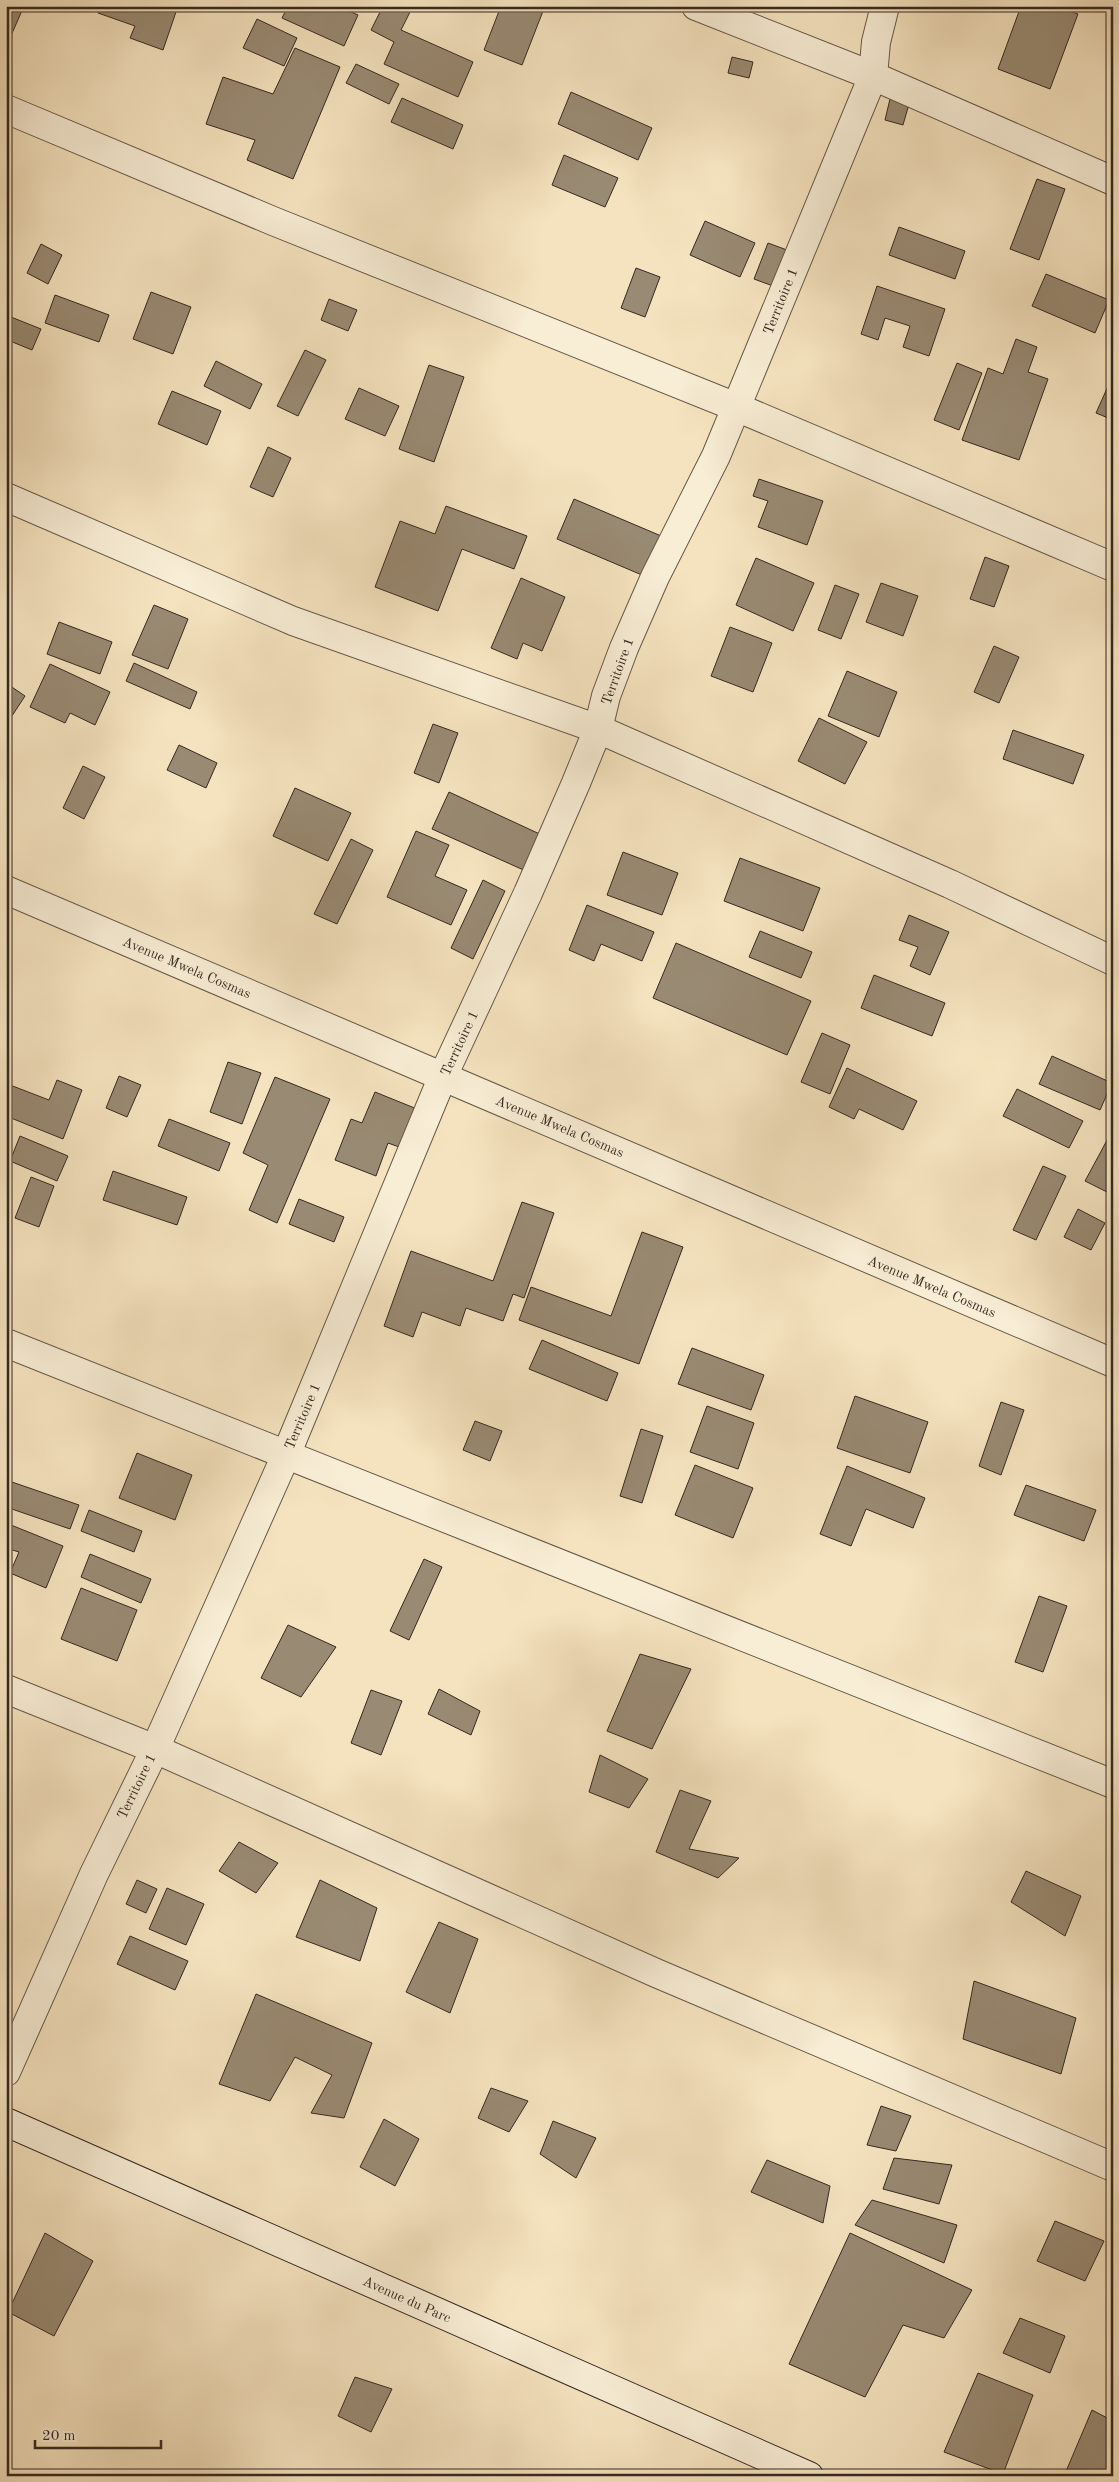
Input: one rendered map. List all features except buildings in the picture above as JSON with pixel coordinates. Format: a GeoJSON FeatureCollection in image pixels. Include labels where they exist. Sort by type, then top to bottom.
{"type":"FeatureCollection","features":[{"type":"Feature","properties":{"kind":"street"},"geometry":{"type":"LineString","coordinates":[[696,6],[873,76],[1113,181]]}},
{"type":"Feature","properties":{"kind":"street","name":"Territoire 1"},"geometry":{"type":"LineString","coordinates":[[6,2072],[94,1874],[154,1749],[286,1455],[443,1076],[528,894],[598,729],[606,696],[624,648],[655,577],[716,456],[873,76],[876,42],[885,6]]}},
{"type":"Feature","properties":{"kind":"street"},"geometry":{"type":"LineString","coordinates":[[6,109],[272,221],[736,408],[1113,567]]}},
{"type":"Feature","properties":{"kind":"street"},"geometry":{"type":"LineString","coordinates":[[6,496],[293,621],[598,729],[950,884],[1113,961]]}},
{"type":"Feature","properties":{"kind":"street","name":"Avenue Mwela Cosmas"},"geometry":{"type":"LineString","coordinates":[[6,890],[1113,1363]]}},
{"type":"Feature","properties":{"kind":"street"},"geometry":{"type":"LineString","coordinates":[[6,1343],[1113,1784]]}},
{"type":"Feature","properties":{"kind":"street"},"geometry":{"type":"LineString","coordinates":[[6,1689],[154,1749],[656,1973],[1113,2166]]}},
{"type":"Feature","properties":{"kind":"street","name":"Avenue du Parc"},"geometry":{"type":"LineString","coordinates":[[6,2122],[808,2476]]}}]}
